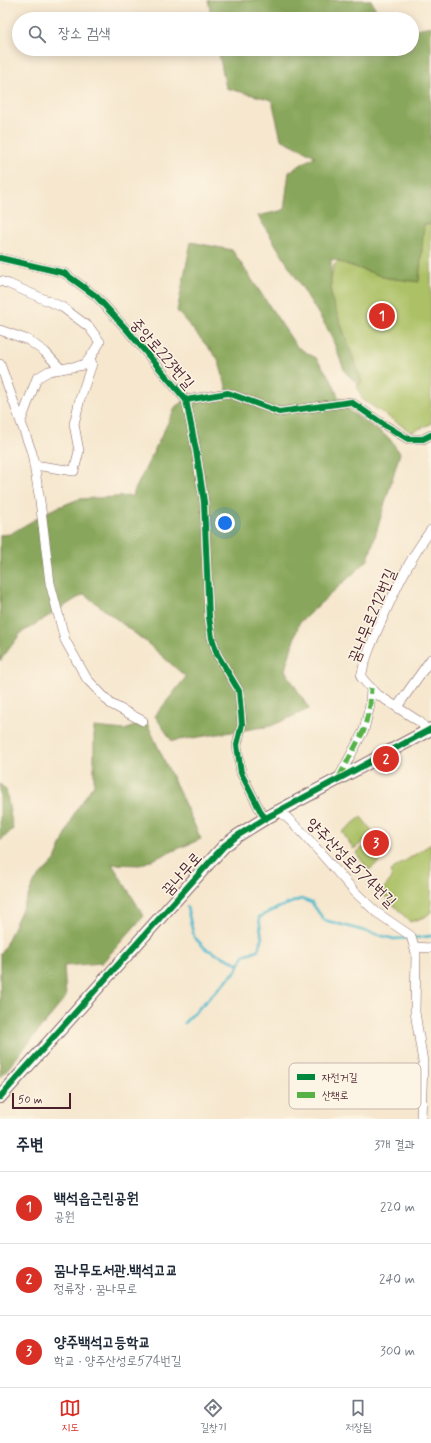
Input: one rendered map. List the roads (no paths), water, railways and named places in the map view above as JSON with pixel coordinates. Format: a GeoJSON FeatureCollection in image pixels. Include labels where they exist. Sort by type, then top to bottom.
{"type":"FeatureCollection","features":[{"type":"Feature","properties":{"kind":"street","name":"중앙로223번길"},"geometry":{"type":"LineString","coordinates":[[0,258],[64,273],[96,296],[128,331],[186,400],[228,393],[279,412],[351,402],[408,439],[423,439],[431,435]]}},
{"type":"Feature","properties":{"kind":"street"},"geometry":{"type":"LineString","coordinates":[[0,281],[62,307],[89,327],[100,342],[84,365],[49,371],[37,378],[21,421]]}},
{"type":"Feature","properties":{"kind":"street"},"geometry":{"type":"LineString","coordinates":[[0,330],[28,340],[45,352],[61,369]]}},
{"type":"Feature","properties":{"kind":"street"},"geometry":{"type":"LineString","coordinates":[[34,465],[74,471],[79,451],[74,424],[80,399],[92,364],[90,358]]}},
{"type":"Feature","properties":{"kind":"street"},"geometry":{"type":"LineString","coordinates":[[0,364],[32,453],[40,501],[50,583],[65,640],[87,679],[111,704],[143,722]]}},
{"type":"Feature","properties":{"kind":"street"},"geometry":{"type":"LineString","coordinates":[[186,400],[204,502],[209,617],[212,638],[217,654],[239,691],[242,724],[237,745],[240,773],[262,814],[266,818]]}},
{"type":"Feature","properties":{"kind":"street","name":"꿈나무로212번길"},"geometry":{"type":"LineString","coordinates":[[371,688],[361,677],[364,660],[396,588],[421,544],[431,530]]}},
{"type":"Feature","properties":{"kind":"street"},"geometry":{"type":"LineString","coordinates":[[397,707],[431,659]]}},
{"type":"Feature","properties":{"kind":"street"},"geometry":{"type":"LineString","coordinates":[[371,688],[375,693],[420,722],[429,730]]}},
{"type":"Feature","properties":{"kind":"street"},"geometry":{"type":"LineString","coordinates":[[338,779],[364,730],[370,705],[371,688]]}},
{"type":"Feature","properties":{"kind":"street","name":"꿈나무로"},"geometry":{"type":"LineString","coordinates":[[0,1097],[224,846],[242,832],[266,818],[429,730]]}},
{"type":"Feature","properties":{"kind":"street","name":"양주산성로574번길"},"geometry":{"type":"LineString","coordinates":[[280,811],[302,832],[355,892],[376,912],[413,942]]}},
{"type":"Feature","properties":{"kind":"street"},"geometry":{"type":"LineString","coordinates":[[413,942],[431,948]]}},
{"type":"Feature","properties":{"kind":"street"},"geometry":{"type":"LineString","coordinates":[[413,942],[416,953],[415,1012],[423,1062],[422,1119]]}},
{"type":"Feature","properties":{"kind":"waterway"},"geometry":{"type":"LineString","coordinates":[[184,1023],[236,971],[244,955],[258,950],[262,939],[259,917],[301,899],[312,903],[324,920],[394,939],[409,938]]}},
{"type":"Feature","properties":{"kind":"waterway"},"geometry":{"type":"LineString","coordinates":[[187,907],[194,937],[206,949],[239,964]]}},
{"type":"Feature","properties":{"kind":"waterway"},"geometry":{"type":"LineString","coordinates":[[414,938],[431,936]]}},
{"type":"Feature","properties":{"kind":"place","name":"백석읍근린공원"},"geometry":{"type":"Point","coordinates":[382,316]}},
{"type":"Feature","properties":{"kind":"place","name":"꿈나무도서관.백석고교"},"geometry":{"type":"Point","coordinates":[386,759]}},
{"type":"Feature","properties":{"kind":"place","name":"양주백석고등학교"},"geometry":{"type":"Point","coordinates":[376,843]}}]}
